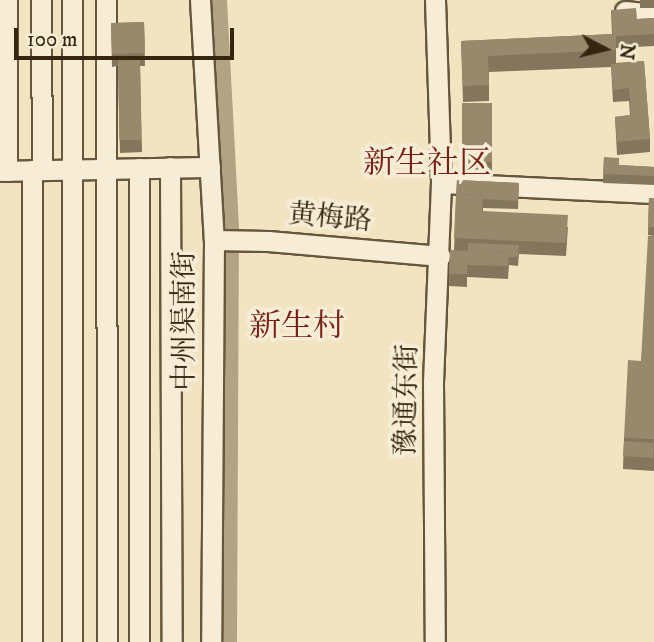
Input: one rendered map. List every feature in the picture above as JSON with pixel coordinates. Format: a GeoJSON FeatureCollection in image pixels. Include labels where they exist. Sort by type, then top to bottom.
{"type":"FeatureCollection","features":[{"type":"Feature","properties":{"kind":"street"},"geometry":{"type":"LineString","coordinates":[[7,0],[3,171],[210,167]]}},
{"type":"Feature","properties":{"kind":"street"},"geometry":{"type":"LineString","coordinates":[[32,642],[41,0]]}},
{"type":"Feature","properties":{"kind":"street"},"geometry":{"type":"LineString","coordinates":[[72,0],[72,642]]}},
{"type":"Feature","properties":{"kind":"street"},"geometry":{"type":"LineString","coordinates":[[106,0],[107,642]]}},
{"type":"Feature","properties":{"kind":"street","name":"中州渠南街"},"geometry":{"type":"LineString","coordinates":[[200,0],[214,240],[211,642]]}},
{"type":"Feature","properties":{"kind":"street","name":"豫通东街"},"geometry":{"type":"LineString","coordinates":[[435,0],[441,183],[433,382],[435,642]]}},
{"type":"Feature","properties":{"kind":"street"},"geometry":{"type":"LineString","coordinates":[[625,11],[654,14]]}},
{"type":"Feature","properties":{"kind":"street"},"geometry":{"type":"LineString","coordinates":[[170,167],[172,642]]}},
{"type":"Feature","properties":{"kind":"street"},"geometry":{"type":"LineString","coordinates":[[139,168],[139,642]]}},
{"type":"Feature","properties":{"kind":"street"},"geometry":{"type":"LineString","coordinates":[[441,183],[654,193]]}},
{"type":"Feature","properties":{"kind":"street","name":"黄梅路"},"geometry":{"type":"LineString","coordinates":[[214,240],[268,241],[440,256]]}},
{"type":"Feature","properties":{"kind":"shaded area"},"geometry":{"type":"Polygon","coordinates":[[[211,0],[227,0],[239,227],[237,642],[216,642],[215,170],[211,0]]]}},
{"type":"Feature","properties":{"kind":"building"},"geometry":{"type":"Polygon","coordinates":[[[636,8],[637,19],[654,18],[654,34],[613,34],[611,10],[636,8]]]}},
{"type":"Feature","properties":{"kind":"building"},"geometry":{"type":"Polygon","coordinates":[[[144,22],[145,53],[112,54],[111,23],[144,22]]]}},
{"type":"Feature","properties":{"kind":"building"},"geometry":{"type":"Polygon","coordinates":[[[616,34],[616,50],[488,56],[489,85],[463,86],[461,41],[616,34]]]}},
{"type":"Feature","properties":{"kind":"building"},"geometry":{"type":"Polygon","coordinates":[[[118,60],[140,60],[141,140],[119,140],[118,60]]]}},
{"type":"Feature","properties":{"kind":"building"},"geometry":{"type":"Polygon","coordinates":[[[644,61],[650,139],[617,142],[615,117],[631,115],[629,88],[613,90],[611,64],[644,61]]]}},
{"type":"Feature","properties":{"kind":"building"},"geometry":{"type":"Polygon","coordinates":[[[462,103],[492,103],[492,162],[462,162],[462,103]]]}},
{"type":"Feature","properties":{"kind":"building"},"geometry":{"type":"Polygon","coordinates":[[[604,157],[619,158],[619,165],[654,167],[654,176],[603,174],[604,157]]]}},
{"type":"Feature","properties":{"kind":"building"},"geometry":{"type":"Polygon","coordinates":[[[457,180],[519,183],[518,201],[456,194],[457,180]]]}},
{"type":"Feature","properties":{"kind":"building"},"geometry":{"type":"Polygon","coordinates":[[[456,194],[483,195],[482,211],[568,215],[566,243],[454,238],[456,194]]]}},
{"type":"Feature","properties":{"kind":"building"},"geometry":{"type":"Polygon","coordinates":[[[649,198],[654,198],[654,227],[648,227],[649,198]]]}},
{"type":"Feature","properties":{"kind":"building"},"geometry":{"type":"Polygon","coordinates":[[[648,236],[654,236],[654,439],[624,438],[628,360],[641,361],[648,236]]]}},
{"type":"Feature","properties":{"kind":"building"},"geometry":{"type":"Polygon","coordinates":[[[468,243],[519,245],[518,257],[509,257],[509,253],[468,251],[468,243]]]}},
{"type":"Feature","properties":{"kind":"building"},"geometry":{"type":"Polygon","coordinates":[[[450,250],[509,253],[508,266],[467,265],[467,274],[449,274],[450,250]]]}},
{"type":"Feature","properties":{"kind":"building"},"geometry":{"type":"Polygon","coordinates":[[[624,441],[654,443],[653,458],[623,456],[624,441]]]}},
{"type":"Feature","properties":{"kind":"district","name":"新生社区"},"geometry":{"type":"Point","coordinates":[427,164]}},
{"type":"Feature","properties":{"kind":"district","name":"新生村"},"geometry":{"type":"Point","coordinates":[297,327]}}]}
